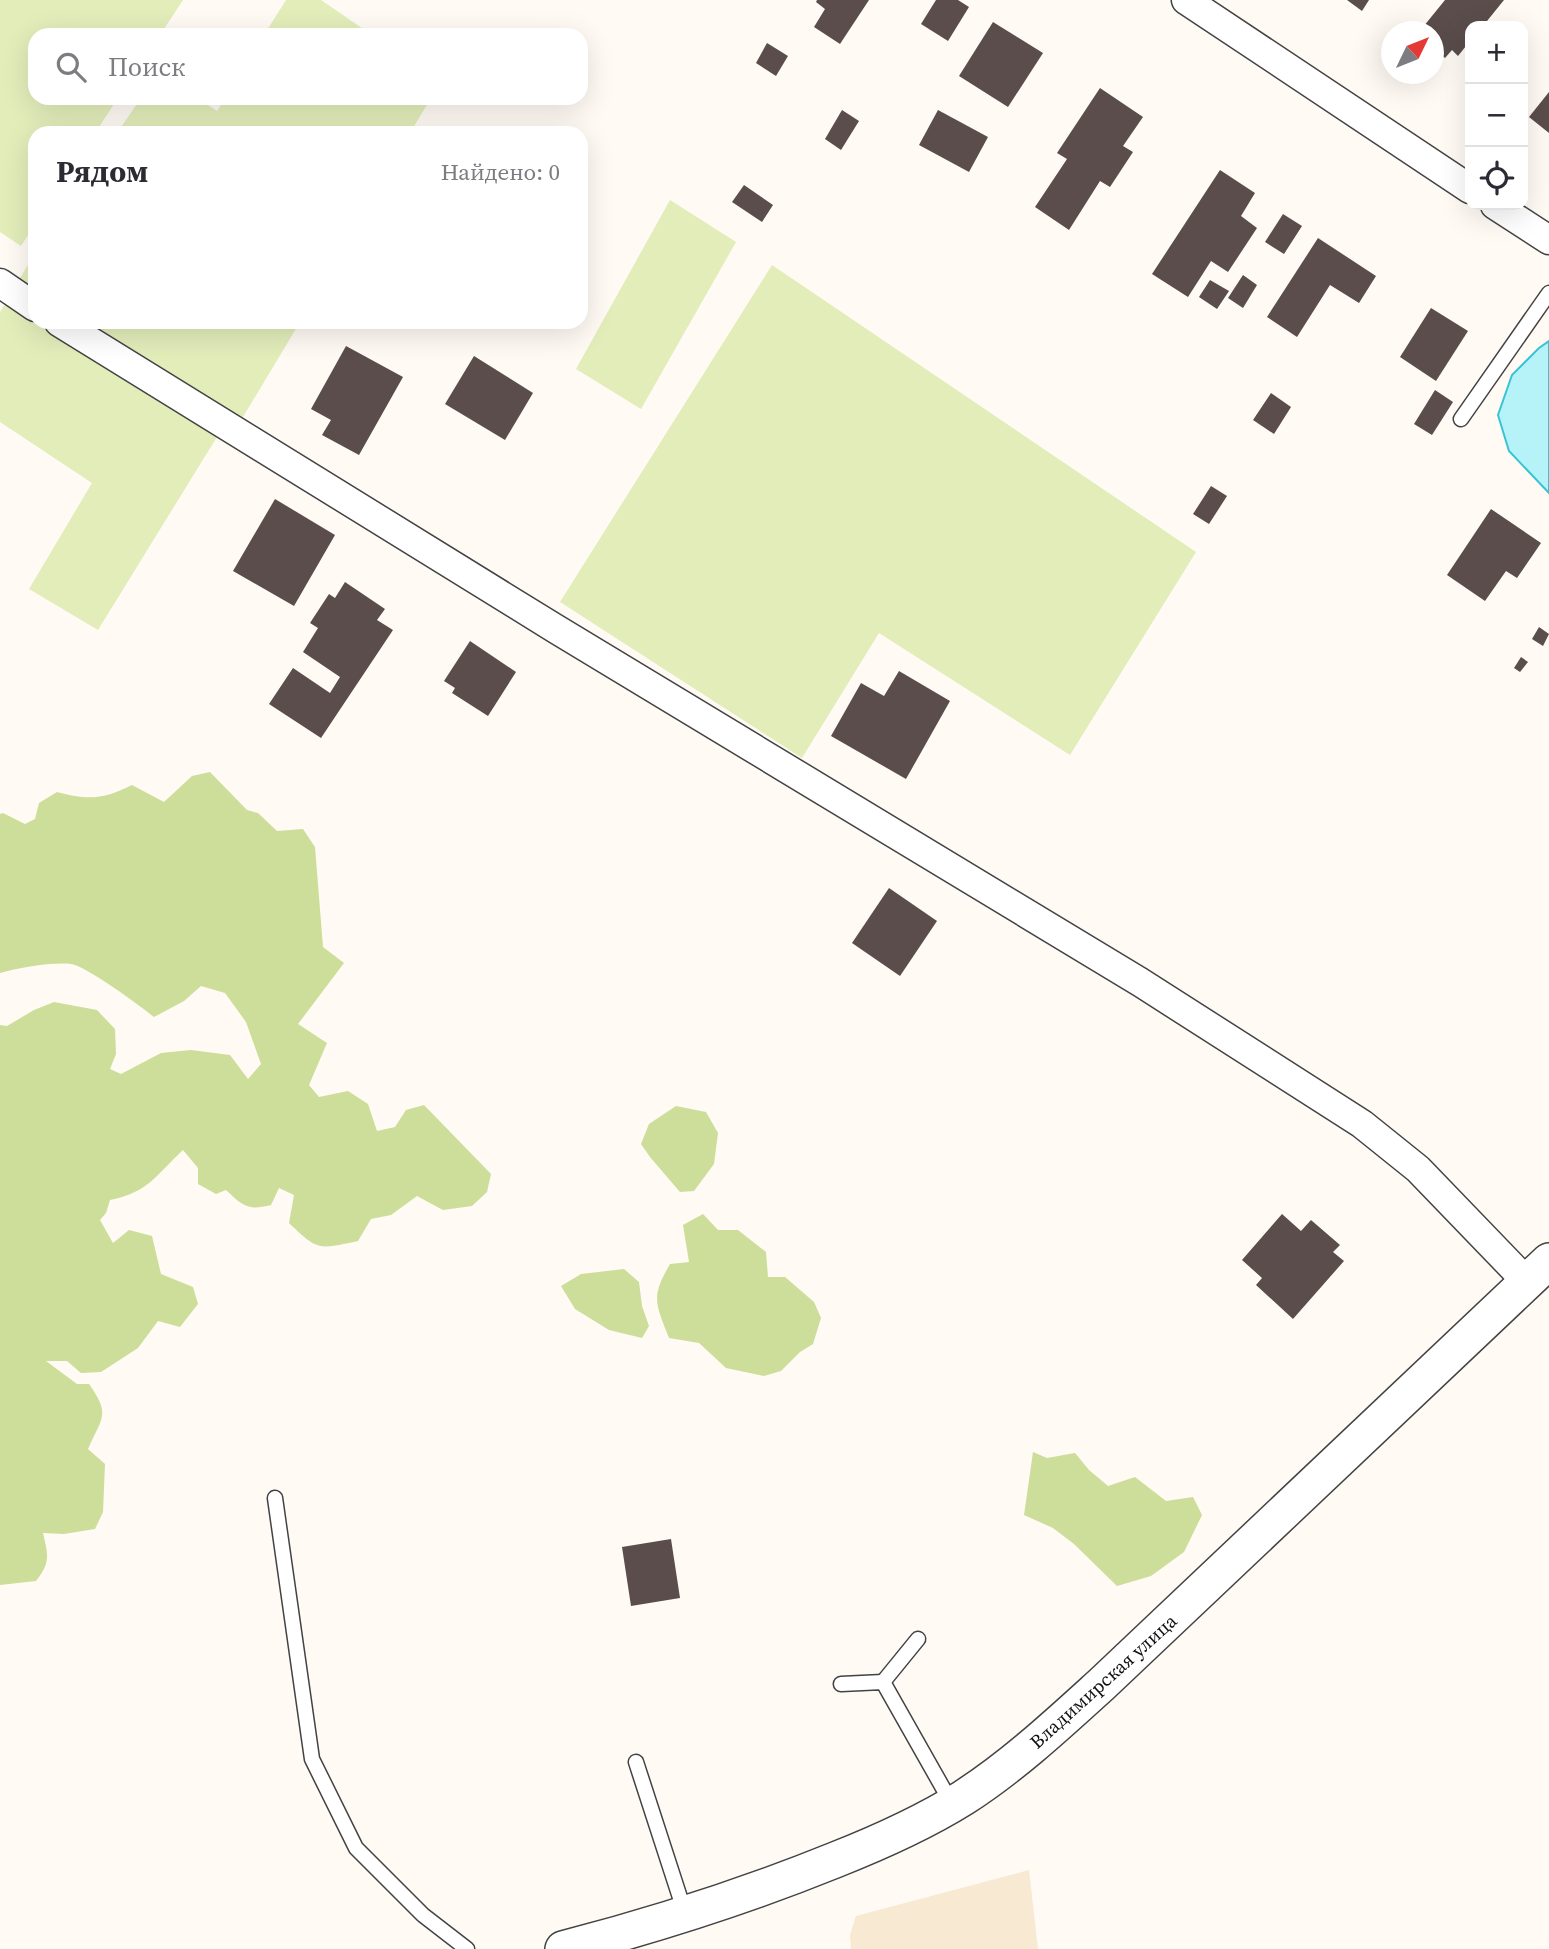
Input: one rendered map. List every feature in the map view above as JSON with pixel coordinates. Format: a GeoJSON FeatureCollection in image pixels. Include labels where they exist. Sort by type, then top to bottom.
{"type":"FeatureCollection","features":[{"type":"Feature","properties":{"kind":"street"},"geometry":{"type":"LineString","coordinates":[[1186,0],[1465,186]]}},
{"type":"Feature","properties":{"kind":"street"},"geometry":{"type":"LineString","coordinates":[[1503,210],[1549,240]]}},
{"type":"Feature","properties":{"kind":"street"},"geometry":{"type":"LineString","coordinates":[[0,283],[28,302]]}},
{"type":"Feature","properties":{"kind":"street"},"geometry":{"type":"LineString","coordinates":[[70,329],[556,629],[1140,982],[1362,1124],[1538,1272]]}},
{"type":"Feature","properties":{"kind":"street","name":"Владимирская улица"},"geometry":{"type":"LineString","coordinates":[[563,1949],[629,1932],[783,1881],[878,1843],[952,1804],[1032,1747],[1102,1684],[1538,1272]]}},
{"type":"Feature","properties":{"kind":"lane"},"geometry":{"type":"LineString","coordinates":[[1461,419],[1549,293]]}},
{"type":"Feature","properties":{"kind":"lane"},"geometry":{"type":"LineString","coordinates":[[275,1498],[313,1759],[356,1848],[422,1915],[467,1949]]}},
{"type":"Feature","properties":{"kind":"lane"},"geometry":{"type":"LineString","coordinates":[[841,1684],[883,1682],[918,1639]]}},
{"type":"Feature","properties":{"kind":"lane"},"geometry":{"type":"LineString","coordinates":[[883,1682],[952,1804]]}},
{"type":"Feature","properties":{"kind":"lane"},"geometry":{"type":"LineString","coordinates":[[636,1762],[685,1913]]}},
{"type":"Feature","properties":{"kind":"shaded area"},"geometry":{"type":"Polygon","coordinates":[[[1029,1870],[1038,1949],[851,1949],[850,1935],[856,1916],[1029,1870]]]}},
{"type":"Feature","properties":{"kind":"green space"},"geometry":{"type":"Polygon","coordinates":[[[0,0],[183,0],[165,28],[28,28],[28,105],[113,105],[100,126],[28,126],[28,235],[21,246],[0,232],[0,0]]]}},
{"type":"Feature","properties":{"kind":"green space"},"geometry":{"type":"Polygon","coordinates":[[[286,0],[321,0],[362,28],[268,28],[286,0]]]}},
{"type":"Feature","properties":{"kind":"green space"},"geometry":{"type":"Polygon","coordinates":[[[136,105],[208,105],[217,111],[221,105],[427,105],[414,126],[122,126],[136,105]]]}},
{"type":"Feature","properties":{"kind":"green space"},"geometry":{"type":"Polygon","coordinates":[[[670,200],[736,242],[641,409],[576,369],[670,200]]]}},
{"type":"Feature","properties":{"kind":"green space"},"geometry":{"type":"Polygon","coordinates":[[[28,265],[28,329],[296,329],[231,437],[220,432],[98,630],[29,589],[92,483],[0,422],[0,312],[28,265]]]}},
{"type":"Feature","properties":{"kind":"green space"},"geometry":{"type":"Polygon","coordinates":[[[772,265],[1196,552],[1070,755],[879,633],[802,758],[560,602],[772,265]]]}},
{"type":"Feature","properties":{"kind":"green space"},"geometry":{"type":"Polygon","coordinates":[[[210,772],[247,810],[258,813],[277,831],[303,829],[315,847],[323,947],[344,963],[298,1024],[327,1043],[309,1085],[319,1097],[348,1091],[368,1104],[377,1131],[395,1127],[406,1110],[424,1105],[491,1174],[487,1192],[472,1206],[443,1210],[417,1196],[391,1215],[371,1219],[358,1241],[335,1246],[314,1244],[289,1223],[294,1195],[279,1188],[271,1205],[251,1207],[226,1190],[216,1194],[198,1184],[198,1168],[183,1150],[143,1187],[134,1193],[110,1200],[106,1213],[100,1220],[113,1243],[129,1230],[152,1236],[161,1274],[193,1287],[198,1304],[180,1327],[158,1321],[138,1348],[101,1372],[81,1373],[67,1361],[46,1361],[77,1384],[89,1384],[100,1403],[102,1416],[88,1449],[105,1464],[103,1512],[95,1529],[64,1534],[43,1533],[47,1558],[36,1581],[0,1585],[0,1025],[7,1026],[54,1002],[97,1010],[115,1029],[116,1054],[110,1069],[121,1074],[161,1053],[191,1050],[230,1055],[248,1079],[261,1064],[246,1022],[225,993],[201,986],[184,1001],[154,1017],[100,978],[71,964],[26,967],[0,973],[0,814],[25,824],[35,819],[39,803],[57,792],[95,797],[112,794],[132,785],[164,802],[192,776],[210,772]]]}},
{"type":"Feature","properties":{"kind":"green space"},"geometry":{"type":"Polygon","coordinates":[[[676,1106],[706,1112],[718,1133],[714,1164],[694,1191],[680,1192],[641,1144],[649,1124],[676,1106]]]}},
{"type":"Feature","properties":{"kind":"green space"},"geometry":{"type":"Polygon","coordinates":[[[703,1214],[718,1230],[738,1230],[766,1252],[768,1277],[785,1277],[814,1302],[821,1318],[813,1344],[800,1352],[781,1371],[764,1376],[726,1368],[699,1343],[669,1338],[658,1309],[657,1293],[670,1264],[689,1262],[683,1225],[703,1214]]]}},
{"type":"Feature","properties":{"kind":"green space"},"geometry":{"type":"Polygon","coordinates":[[[624,1269],[639,1282],[642,1306],[649,1326],[642,1338],[609,1330],[575,1309],[561,1286],[581,1274],[624,1269]]]}},
{"type":"Feature","properties":{"kind":"green space"},"geometry":{"type":"Polygon","coordinates":[[[1033,1452],[1047,1458],[1075,1453],[1089,1470],[1108,1486],[1135,1477],[1166,1501],[1193,1497],[1202,1515],[1184,1552],[1151,1576],[1117,1586],[1074,1544],[1053,1528],[1024,1515],[1033,1452]]]}},
{"type":"Feature","properties":{"kind":"water"},"geometry":{"type":"Polygon","coordinates":[[[1549,341],[1549,493],[1509,451],[1498,415],[1512,375],[1549,341]]]}},
{"type":"Feature","properties":{"kind":"building"},"geometry":{"type":"Polygon","coordinates":[[[817,0],[869,0],[840,44],[814,27],[825,9],[817,0]]]}},
{"type":"Feature","properties":{"kind":"building"},"geometry":{"type":"Polygon","coordinates":[[[936,0],[958,0],[969,7],[948,41],[921,24],[936,0]]]}},
{"type":"Feature","properties":{"kind":"building"},"geometry":{"type":"Polygon","coordinates":[[[1347,0],[1369,0],[1362,11],[1347,0]]]}},
{"type":"Feature","properties":{"kind":"building"},"geometry":{"type":"Polygon","coordinates":[[[1445,0],[1504,0],[1487,21],[1465,21],[1465,47],[1458,56],[1452,50],[1444,57],[1444,21],[1428,21],[1445,0]]]}},
{"type":"Feature","properties":{"kind":"building"},"geometry":{"type":"Polygon","coordinates":[[[993,22],[1043,53],[1008,107],[959,76],[993,22]]]}},
{"type":"Feature","properties":{"kind":"building"},"geometry":{"type":"Polygon","coordinates":[[[767,43],[788,56],[776,76],[756,63],[767,43]]]}},
{"type":"Feature","properties":{"kind":"building"},"geometry":{"type":"Polygon","coordinates":[[[1100,88],[1143,117],[1123,146],[1133,152],[1110,187],[1100,181],[1069,230],[1035,207],[1067,159],[1057,153],[1100,88]]]}},
{"type":"Feature","properties":{"kind":"building"},"geometry":{"type":"Polygon","coordinates":[[[1549,92],[1549,133],[1529,117],[1549,92]]]}},
{"type":"Feature","properties":{"kind":"building"},"geometry":{"type":"Polygon","coordinates":[[[842,110],[859,121],[841,150],[825,139],[842,110]]]}},
{"type":"Feature","properties":{"kind":"building"},"geometry":{"type":"Polygon","coordinates":[[[938,110],[988,137],[969,172],[919,145],[938,110]]]}},
{"type":"Feature","properties":{"kind":"building"},"geometry":{"type":"Polygon","coordinates":[[[1220,170],[1255,193],[1241,216],[1257,228],[1228,272],[1211,261],[1188,297],[1152,274],[1220,170]]]}},
{"type":"Feature","properties":{"kind":"building"},"geometry":{"type":"Polygon","coordinates":[[[744,185],[773,205],[762,222],[732,202],[744,185]]]}},
{"type":"Feature","properties":{"kind":"building"},"geometry":{"type":"Polygon","coordinates":[[[1283,214],[1302,226],[1284,254],[1265,242],[1283,214]]]}},
{"type":"Feature","properties":{"kind":"building"},"geometry":{"type":"Polygon","coordinates":[[[1318,238],[1376,276],[1359,303],[1330,285],[1297,337],[1267,317],[1318,238]]]}},
{"type":"Feature","properties":{"kind":"building"},"geometry":{"type":"Polygon","coordinates":[[[1243,275],[1257,285],[1243,308],[1228,298],[1243,275]]]}},
{"type":"Feature","properties":{"kind":"building"},"geometry":{"type":"Polygon","coordinates":[[[1210,280],[1229,291],[1217,309],[1199,297],[1210,280]]]}},
{"type":"Feature","properties":{"kind":"building"},"geometry":{"type":"Polygon","coordinates":[[[1431,308],[1468,331],[1436,381],[1400,357],[1431,308]]]}},
{"type":"Feature","properties":{"kind":"building"},"geometry":{"type":"Polygon","coordinates":[[[346,346],[403,377],[359,455],[322,435],[331,420],[311,409],[346,346]]]}},
{"type":"Feature","properties":{"kind":"building"},"geometry":{"type":"Polygon","coordinates":[[[474,356],[533,393],[505,440],[445,404],[474,356]]]}},
{"type":"Feature","properties":{"kind":"building"},"geometry":{"type":"Polygon","coordinates":[[[1435,390],[1453,402],[1432,435],[1414,424],[1435,390]]]}},
{"type":"Feature","properties":{"kind":"building"},"geometry":{"type":"Polygon","coordinates":[[[1271,393],[1291,407],[1274,434],[1253,420],[1271,393]]]}},
{"type":"Feature","properties":{"kind":"building"},"geometry":{"type":"Polygon","coordinates":[[[1211,486],[1227,496],[1209,524],[1193,514],[1211,486]]]}},
{"type":"Feature","properties":{"kind":"building"},"geometry":{"type":"Polygon","coordinates":[[[275,499],[335,535],[294,606],[233,571],[275,499]]]}},
{"type":"Feature","properties":{"kind":"building"},"geometry":{"type":"Polygon","coordinates":[[[1491,509],[1541,543],[1517,578],[1506,571],[1485,601],[1447,575],[1491,509]]]}},
{"type":"Feature","properties":{"kind":"building"},"geometry":{"type":"Polygon","coordinates":[[[345,582],[385,609],[377,620],[393,630],[321,738],[269,704],[293,668],[330,693],[340,677],[303,652],[318,628],[310,623],[329,594],[335,598],[345,582]]]}},
{"type":"Feature","properties":{"kind":"building"},"geometry":{"type":"Polygon","coordinates":[[[1539,627],[1549,634],[1543,646],[1532,639],[1539,627]]]}},
{"type":"Feature","properties":{"kind":"building"},"geometry":{"type":"Polygon","coordinates":[[[470,641],[516,672],[488,716],[452,693],[455,688],[444,681],[470,641]]]}},
{"type":"Feature","properties":{"kind":"building"},"geometry":{"type":"Polygon","coordinates":[[[1521,657],[1528,662],[1520,672],[1514,668],[1521,657]]]}},
{"type":"Feature","properties":{"kind":"building"},"geometry":{"type":"Polygon","coordinates":[[[899,671],[950,701],[906,779],[831,736],[861,683],[884,696],[899,671]]]}},
{"type":"Feature","properties":{"kind":"building"},"geometry":{"type":"Polygon","coordinates":[[[889,888],[937,921],[900,976],[852,943],[889,888]]]}},
{"type":"Feature","properties":{"kind":"building"},"geometry":{"type":"Polygon","coordinates":[[[1282,1214],[1301,1231],[1311,1220],[1340,1245],[1333,1252],[1344,1261],[1293,1319],[1256,1285],[1262,1278],[1242,1260],[1282,1214]]]}},
{"type":"Feature","properties":{"kind":"building"},"geometry":{"type":"Polygon","coordinates":[[[671,1539],[680,1598],[631,1606],[622,1547],[671,1539]]]}}]}
